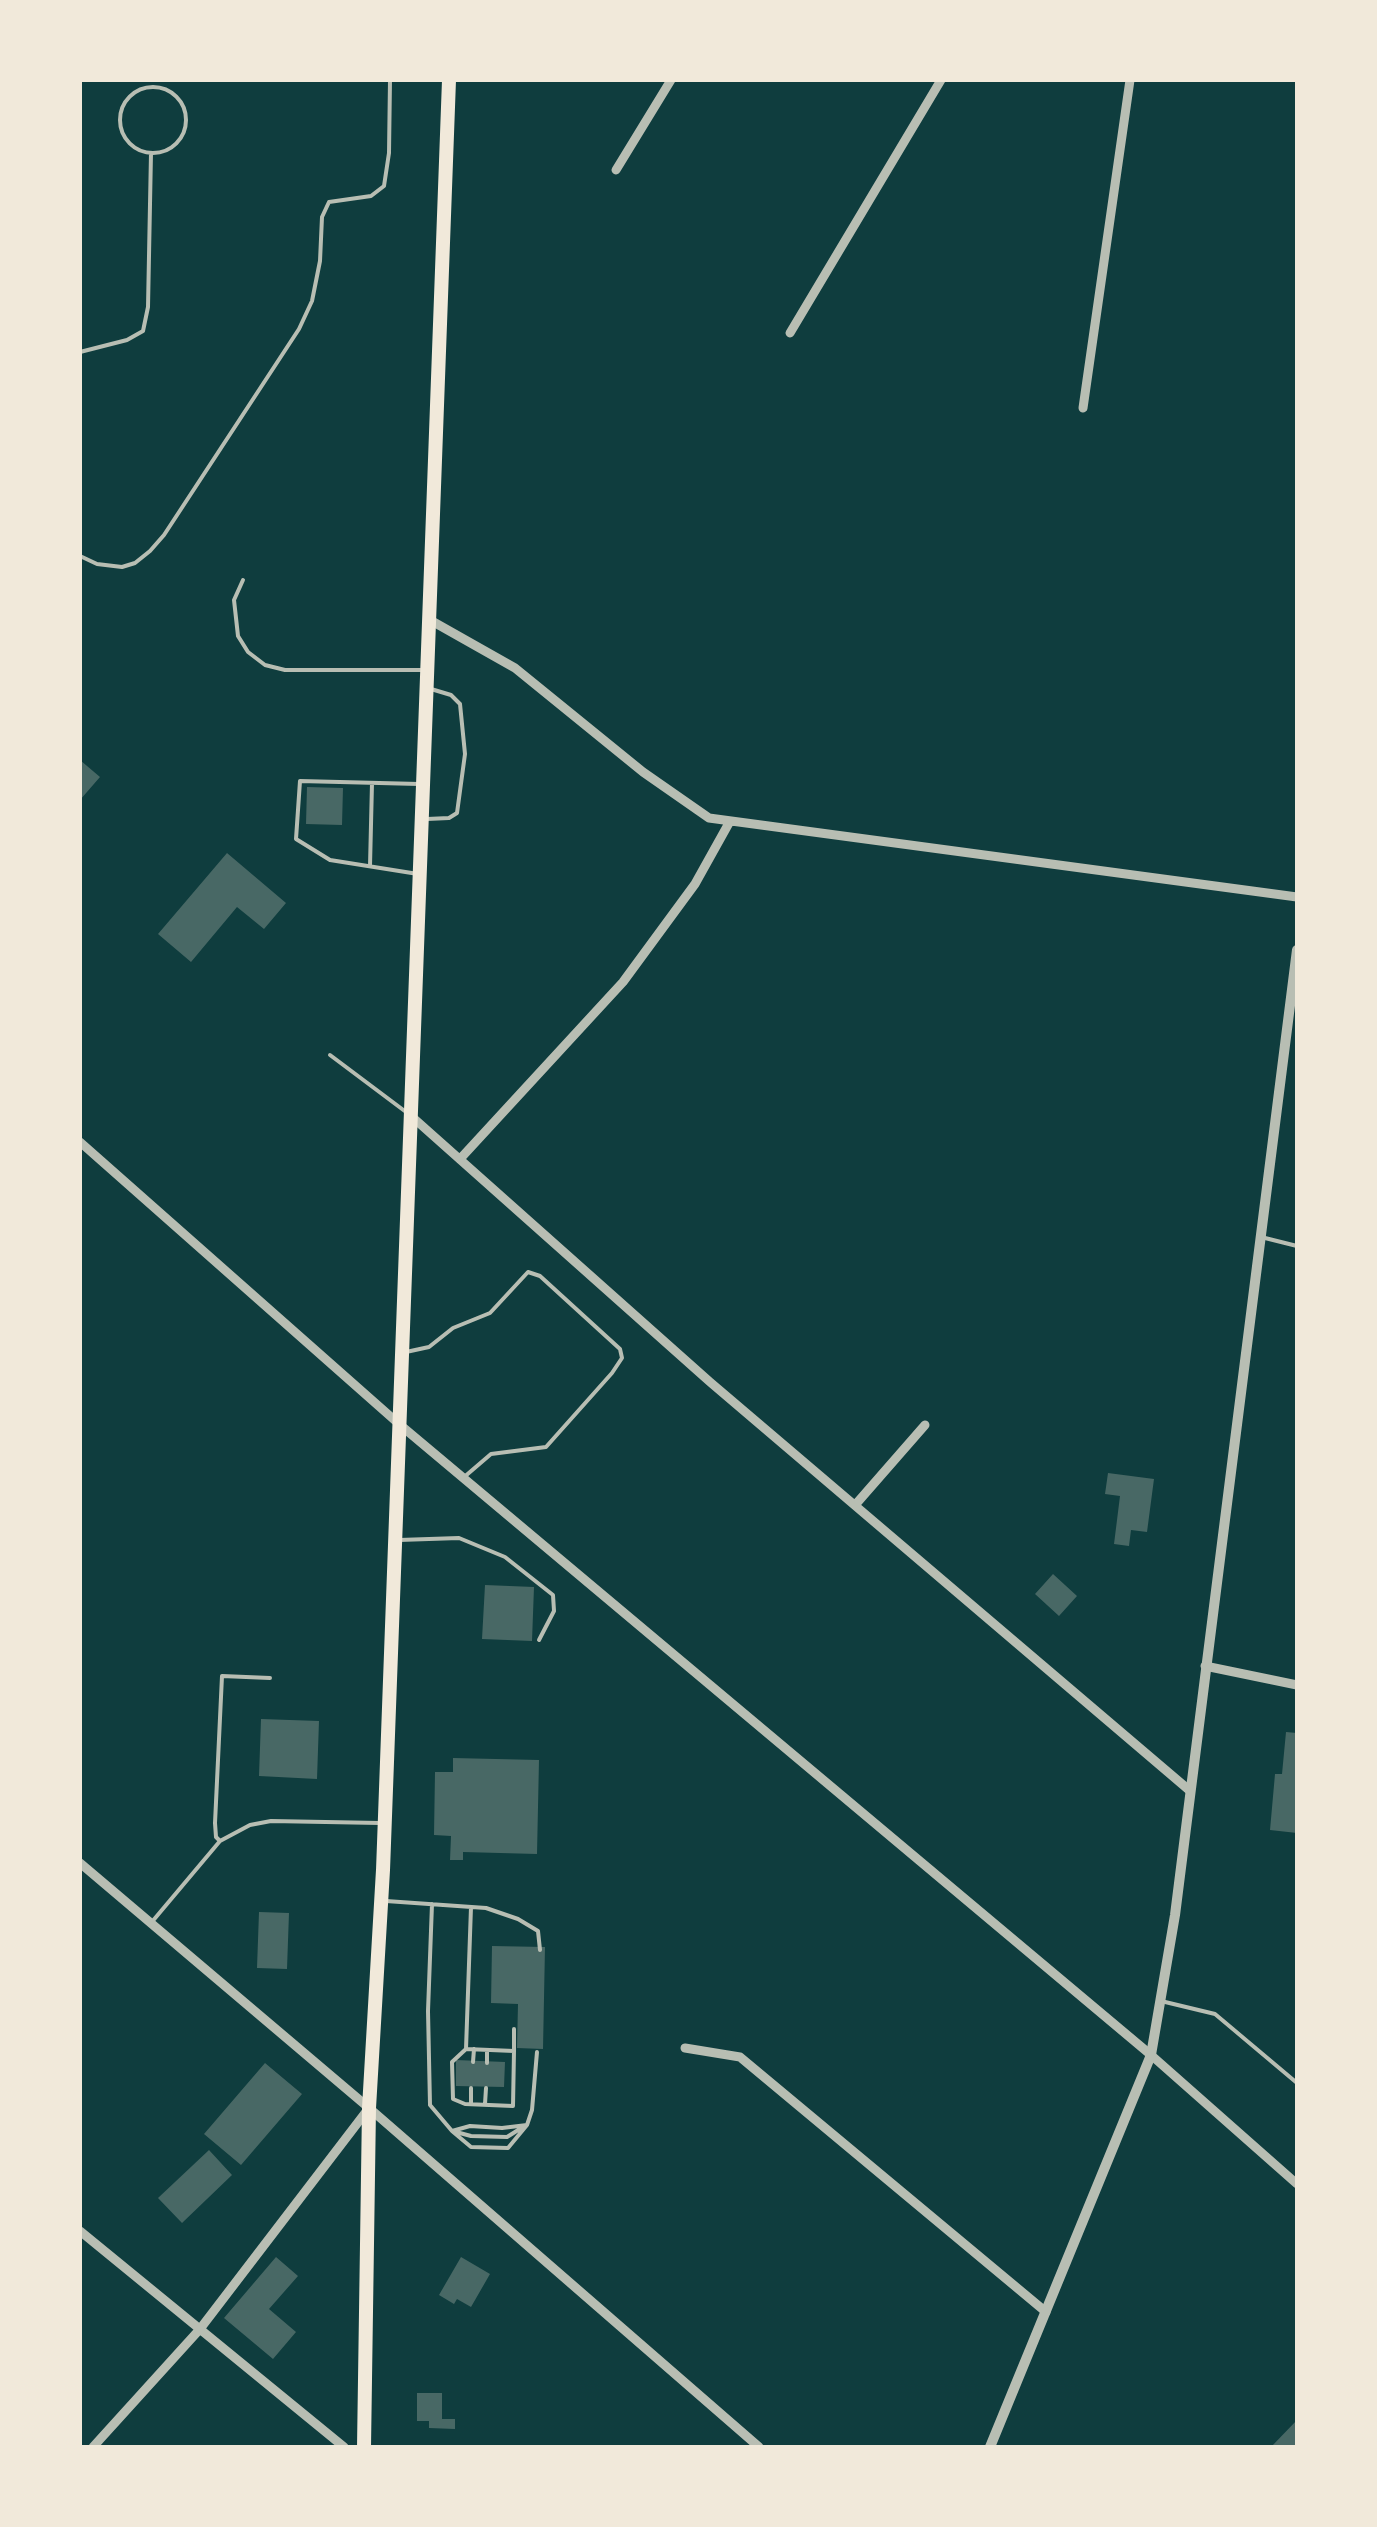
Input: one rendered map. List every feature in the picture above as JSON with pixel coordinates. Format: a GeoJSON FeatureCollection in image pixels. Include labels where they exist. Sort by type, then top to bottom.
{"type":"FeatureCollection","features":[{"type":"Feature","properties":{"kind":"main road"},"geometry":{"type":"LineString","coordinates":[[364,2447],[369,2108],[382,1900],[449,80]]}},
{"type":"Feature","properties":{"kind":"street"},"geometry":{"type":"LineString","coordinates":[[616,170],[672,80]]}},
{"type":"Feature","properties":{"kind":"street"},"geometry":{"type":"LineString","coordinates":[[790,333],[941,80]]}},
{"type":"Feature","properties":{"kind":"street"},"geometry":{"type":"LineString","coordinates":[[1084,408],[1130,80]]}},
{"type":"Feature","properties":{"kind":"street"},"geometry":{"type":"LineString","coordinates":[[430,620],[515,668],[643,772],[709,818],[1297,897]]}},
{"type":"Feature","properties":{"kind":"street"},"geometry":{"type":"LineString","coordinates":[[460,1160],[623,982],[694,884],[729,823]]}},
{"type":"Feature","properties":{"kind":"street"},"geometry":{"type":"LineString","coordinates":[[990,2447],[1152,2055],[1297,950]]}},
{"type":"Feature","properties":{"kind":"street"},"geometry":{"type":"LineString","coordinates":[[410,1115],[710,1382],[1189,1790]]}},
{"type":"Feature","properties":{"kind":"street"},"geometry":{"type":"LineString","coordinates":[[80,1142],[399,1424],[1152,2055],[1297,2184]]}},
{"type":"Feature","properties":{"kind":"street"},"geometry":{"type":"LineString","coordinates":[[856,1504],[925,1425]]}},
{"type":"Feature","properties":{"kind":"street"},"geometry":{"type":"LineString","coordinates":[[1206,1666],[1297,1685]]}},
{"type":"Feature","properties":{"kind":"street"},"geometry":{"type":"LineString","coordinates":[[80,1863],[758,2447]]}},
{"type":"Feature","properties":{"kind":"street"},"geometry":{"type":"LineString","coordinates":[[685,2048],[740,2057],[1046,2312]]}},
{"type":"Feature","properties":{"kind":"street"},"geometry":{"type":"LineString","coordinates":[[93,2447],[200,2329],[369,2108]]}},
{"type":"Feature","properties":{"kind":"street"},"geometry":{"type":"LineString","coordinates":[[80,2231],[344,2447]]}},
{"type":"Feature","properties":{"kind":"lane"},"geometry":{"type":"LineString","coordinates":[[154,80],[154,88]]}},
{"type":"Feature","properties":{"kind":"lane"},"geometry":{"type":"LineString","coordinates":[[80,556],[97,564],[122,567],[150,551],[288,345],[312,301],[320,261],[322,217],[329,202],[370,196],[384,186],[389,153],[390,80]]}},
{"type":"Feature","properties":{"kind":"lane"},"geometry":{"type":"LineString","coordinates":[[154,88],[176,97],[186,116],[180,138],[172,146],[151,153],[141,151],[125,138],[120,118],[128,99],[136,92],[154,88]]}},
{"type":"Feature","properties":{"kind":"lane"},"geometry":{"type":"LineString","coordinates":[[80,352],[128,340],[142,331],[148,308],[151,153]]}},
{"type":"Feature","properties":{"kind":"lane"},"geometry":{"type":"LineString","coordinates":[[243,580],[234,600],[238,636],[248,652],[265,664],[285,670],[428,670]]}},
{"type":"Feature","properties":{"kind":"lane"},"geometry":{"type":"LineString","coordinates":[[422,820],[458,814],[465,754],[460,704],[451,695],[427,688]]}},
{"type":"Feature","properties":{"kind":"lane"},"geometry":{"type":"LineString","coordinates":[[420,874],[330,860],[296,839],[300,780],[424,784]]}},
{"type":"Feature","properties":{"kind":"lane"},"geometry":{"type":"LineString","coordinates":[[370,866],[372,782]]}},
{"type":"Feature","properties":{"kind":"lane"},"geometry":{"type":"LineString","coordinates":[[330,1056],[410,1115]]}},
{"type":"Feature","properties":{"kind":"lane"},"geometry":{"type":"LineString","coordinates":[[1260,1237],[1297,1246]]}},
{"type":"Feature","properties":{"kind":"lane"},"geometry":{"type":"LineString","coordinates":[[401,1354],[428,1348],[452,1328],[490,1313],[528,1272],[540,1276],[620,1349],[622,1358],[612,1373],[546,1448],[491,1454],[463,1478]]}},
{"type":"Feature","properties":{"kind":"lane"},"geometry":{"type":"LineString","coordinates":[[394,1540],[459,1538],[505,1557],[553,1594],[554,1611],[539,1640]]}},
{"type":"Feature","properties":{"kind":"lane"},"geometry":{"type":"LineString","coordinates":[[220,1841],[215,1822],[222,1676],[270,1678]]}},
{"type":"Feature","properties":{"kind":"lane"},"geometry":{"type":"LineString","coordinates":[[151,1923],[220,1841],[250,1825],[271,1821],[385,1823]]}},
{"type":"Feature","properties":{"kind":"lane"},"geometry":{"type":"LineString","coordinates":[[382,1900],[471,1906],[502,1913],[538,1930],[540,1950]]}},
{"type":"Feature","properties":{"kind":"lane"},"geometry":{"type":"LineString","coordinates":[[432,1904],[430,2105],[471,2147],[508,2148],[527,2124],[532,2110],[536,2052]]}},
{"type":"Feature","properties":{"kind":"lane"},"geometry":{"type":"LineString","coordinates":[[466,2049],[471,1906]]}},
{"type":"Feature","properties":{"kind":"lane"},"geometry":{"type":"LineString","coordinates":[[1160,2002],[1216,2014],[1297,2082]]}},
{"type":"Feature","properties":{"kind":"lane"},"geometry":{"type":"LineString","coordinates":[[514,2028],[514,2051],[512,2106],[453,2099],[452,2062],[466,2049],[514,2051]]}},
{"type":"Feature","properties":{"kind":"lane"},"geometry":{"type":"LineString","coordinates":[[473,2062],[474,2049]]}},
{"type":"Feature","properties":{"kind":"lane"},"geometry":{"type":"LineString","coordinates":[[486,2050],[487,2063]]}},
{"type":"Feature","properties":{"kind":"lane"},"geometry":{"type":"LineString","coordinates":[[470,2104],[471,2088]]}},
{"type":"Feature","properties":{"kind":"lane"},"geometry":{"type":"LineString","coordinates":[[485,2105],[486,2088]]}},
{"type":"Feature","properties":{"kind":"lane"},"geometry":{"type":"LineString","coordinates":[[452,2131],[470,2126],[502,2128],[527,2124]]}},
{"type":"Feature","properties":{"kind":"lane"},"geometry":{"type":"LineString","coordinates":[[452,2131],[471,2136],[508,2136],[527,2124]]}},
{"type":"Feature","properties":{"kind":"building"},"geometry":{"type":"Polygon","coordinates":[[[80,760],[100,777],[80,800],[80,760]]]}},
{"type":"Feature","properties":{"kind":"building"},"geometry":{"type":"Polygon","coordinates":[[[307,787],[343,788],[342,825],[306,824],[307,787]]]}},
{"type":"Feature","properties":{"kind":"building"},"geometry":{"type":"Polygon","coordinates":[[[227,853],[286,903],[264,929],[237,907],[191,962],[158,934],[227,853]]]}},
{"type":"Feature","properties":{"kind":"building"},"geometry":{"type":"Polygon","coordinates":[[[1108,1473],[1154,1479],[1147,1532],[1131,1530],[1129,1546],[1114,1544],[1120,1496],[1105,1494],[1108,1473]]]}},
{"type":"Feature","properties":{"kind":"building"},"geometry":{"type":"Polygon","coordinates":[[[1053,1574],[1077,1596],[1059,1616],[1035,1594],[1053,1574]]]}},
{"type":"Feature","properties":{"kind":"building"},"geometry":{"type":"Polygon","coordinates":[[[485,1585],[534,1587],[532,1641],[482,1639],[485,1585]]]}},
{"type":"Feature","properties":{"kind":"building"},"geometry":{"type":"Polygon","coordinates":[[[261,1719],[319,1721],[317,1779],[259,1776],[261,1719]]]}},
{"type":"Feature","properties":{"kind":"building"},"geometry":{"type":"Polygon","coordinates":[[[1286,1732],[1297,1733],[1297,1833],[1270,1830],[1275,1774],[1282,1774],[1286,1732]]]}},
{"type":"Feature","properties":{"kind":"building"},"geometry":{"type":"Polygon","coordinates":[[[453,1758],[539,1760],[537,1854],[463,1852],[463,1860],[450,1860],[451,1836],[434,1835],[435,1772],[453,1772],[453,1758]]]}},
{"type":"Feature","properties":{"kind":"building"},"geometry":{"type":"Polygon","coordinates":[[[259,1912],[289,1913],[287,1969],[257,1968],[259,1912]]]}},
{"type":"Feature","properties":{"kind":"building"},"geometry":{"type":"Polygon","coordinates":[[[492,1946],[545,1947],[543,2049],[517,2048],[518,2004],[491,2003],[492,1946]]]}},
{"type":"Feature","properties":{"kind":"building"},"geometry":{"type":"Polygon","coordinates":[[[456,2060],[505,2062],[504,2087],[456,2086],[456,2060]]]}},
{"type":"Feature","properties":{"kind":"building"},"geometry":{"type":"Polygon","coordinates":[[[265,2063],[302,2094],[241,2165],[204,2134],[265,2063]]]}},
{"type":"Feature","properties":{"kind":"building"},"geometry":{"type":"Polygon","coordinates":[[[209,2150],[232,2175],[182,2223],[158,2198],[209,2150]]]}},
{"type":"Feature","properties":{"kind":"building"},"geometry":{"type":"Polygon","coordinates":[[[276,2257],[298,2276],[269,2309],[296,2332],[273,2359],[224,2318],[276,2257]]]}},
{"type":"Feature","properties":{"kind":"building"},"geometry":{"type":"Polygon","coordinates":[[[461,2257],[490,2274],[471,2307],[457,2299],[454,2304],[439,2295],[461,2257]]]}},
{"type":"Feature","properties":{"kind":"building"},"geometry":{"type":"Polygon","coordinates":[[[417,2393],[442,2393],[442,2419],[455,2419],[455,2429],[429,2428],[429,2421],[417,2421],[417,2393]]]}},
{"type":"Feature","properties":{"kind":"building"},"geometry":{"type":"Polygon","coordinates":[[[1297,2420],[1297,2447],[1271,2447],[1297,2420]]]}}]}
